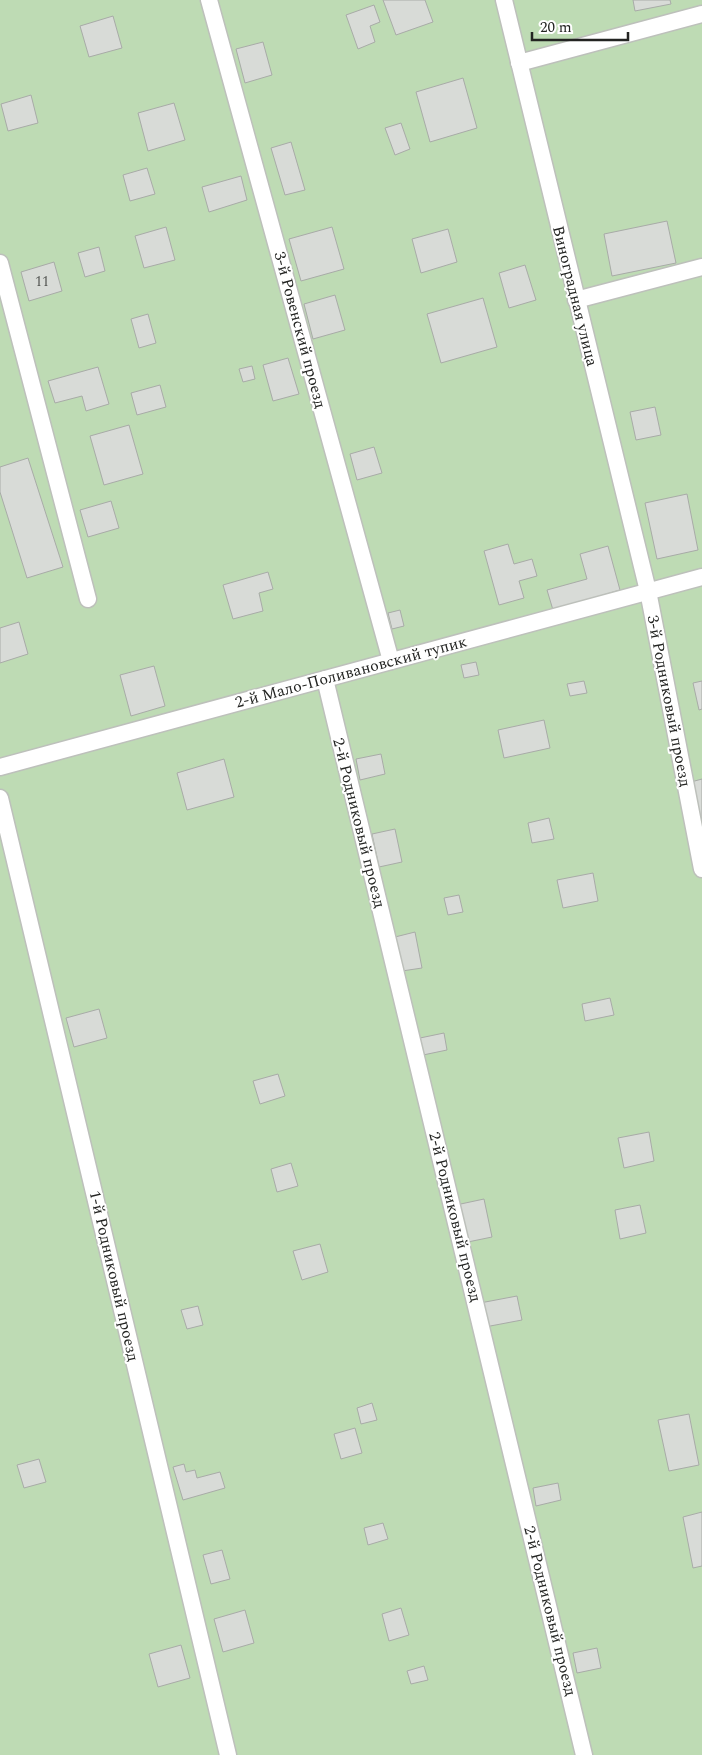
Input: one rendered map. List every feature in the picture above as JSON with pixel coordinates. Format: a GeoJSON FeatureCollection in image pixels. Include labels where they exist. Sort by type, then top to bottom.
{"type":"FeatureCollection","features":[{"type":"Feature","properties":{"kind":"lane","name":"3-й Ровенский проезд"},"geometry":{"type":"LineString","coordinates":[[210,0],[391,661]]}},
{"type":"Feature","properties":{"kind":"lane","name":"Виноградная улица"},"geometry":{"type":"LineString","coordinates":[[504,0],[648,591]]}},
{"type":"Feature","properties":{"kind":"lane"},"geometry":{"type":"LineString","coordinates":[[519,63],[702,14]]}},
{"type":"Feature","properties":{"kind":"lane"},"geometry":{"type":"LineString","coordinates":[[0,263],[88,599]]}},
{"type":"Feature","properties":{"kind":"lane"},"geometry":{"type":"LineString","coordinates":[[576,300],[702,267]]}},
{"type":"Feature","properties":{"kind":"lane","name":"2-й Мало-Поливановский тупик"},"geometry":{"type":"LineString","coordinates":[[0,768],[702,577]]}},
{"type":"Feature","properties":{"kind":"lane","name":"3-й Родниковый проезд"},"geometry":{"type":"LineString","coordinates":[[648,591],[702,869]]}},
{"type":"Feature","properties":{"kind":"lane","name":"2-й Родниковый проезд"},"geometry":{"type":"LineString","coordinates":[[325,679],[584,1755]]}},
{"type":"Feature","properties":{"kind":"lane","name":"1-й Родниковый проезд"},"geometry":{"type":"LineString","coordinates":[[0,798],[228,1755]]}},
{"type":"Feature","properties":{"kind":"green space"},"geometry":{"type":"Polygon","coordinates":[[[0,0],[702,0],[702,1755],[0,1755],[0,0]]]}},
{"type":"Feature","properties":{"kind":"building"},"geometry":{"type":"Polygon","coordinates":[[[383,0],[425,0],[433,22],[396,35],[383,0]]]}},
{"type":"Feature","properties":{"kind":"building"},"geometry":{"type":"Polygon","coordinates":[[[633,0],[670,0],[671,4],[635,11],[633,0]]]}},
{"type":"Feature","properties":{"kind":"building"},"geometry":{"type":"Polygon","coordinates":[[[374,5],[380,22],[370,26],[375,42],[358,49],[346,15],[374,5]]]}},
{"type":"Feature","properties":{"kind":"building"},"geometry":{"type":"Polygon","coordinates":[[[113,16],[122,48],[89,57],[80,26],[113,16]]]}},
{"type":"Feature","properties":{"kind":"building"},"geometry":{"type":"Polygon","coordinates":[[[263,42],[272,75],[245,83],[236,49],[263,42]]]}},
{"type":"Feature","properties":{"kind":"building"},"geometry":{"type":"Polygon","coordinates":[[[463,78],[477,128],[430,142],[416,92],[463,78]]]}},
{"type":"Feature","properties":{"kind":"building"},"geometry":{"type":"Polygon","coordinates":[[[31,95],[38,123],[8,131],[1,104],[31,95]]]}},
{"type":"Feature","properties":{"kind":"building"},"geometry":{"type":"Polygon","coordinates":[[[174,103],[185,140],[148,151],[138,113],[174,103]]]}},
{"type":"Feature","properties":{"kind":"building"},"geometry":{"type":"Polygon","coordinates":[[[401,123],[410,149],[395,155],[385,128],[401,123]]]}},
{"type":"Feature","properties":{"kind":"building"},"geometry":{"type":"Polygon","coordinates":[[[291,142],[305,190],[285,195],[271,148],[291,142]]]}},
{"type":"Feature","properties":{"kind":"building"},"geometry":{"type":"Polygon","coordinates":[[[147,168],[155,194],[130,201],[123,175],[147,168]]]}},
{"type":"Feature","properties":{"kind":"building"},"geometry":{"type":"Polygon","coordinates":[[[241,176],[247,200],[209,212],[202,187],[241,176]]]}},
{"type":"Feature","properties":{"kind":"building"},"geometry":{"type":"Polygon","coordinates":[[[667,221],[676,263],[612,276],[604,234],[667,221]]]}},
{"type":"Feature","properties":{"kind":"building"},"geometry":{"type":"Polygon","coordinates":[[[166,227],[175,260],[144,268],[135,236],[166,227]]]}},
{"type":"Feature","properties":{"kind":"building"},"geometry":{"type":"Polygon","coordinates":[[[332,227],[344,269],[301,281],[289,239],[332,227]]]}},
{"type":"Feature","properties":{"kind":"building"},"geometry":{"type":"Polygon","coordinates":[[[448,229],[457,262],[421,273],[412,239],[448,229]]]}},
{"type":"Feature","properties":{"kind":"building"},"geometry":{"type":"Polygon","coordinates":[[[99,247],[105,271],[85,277],[78,253],[99,247]]]}},
{"type":"Feature","properties":{"kind":"building"},"geometry":{"type":"Polygon","coordinates":[[[54,262],[62,291],[29,301],[21,272],[54,262]]]}},
{"type":"Feature","properties":{"kind":"building"},"geometry":{"type":"Polygon","coordinates":[[[525,265],[536,300],[509,308],[499,273],[525,265]]]}},
{"type":"Feature","properties":{"kind":"building"},"geometry":{"type":"Polygon","coordinates":[[[335,295],[345,330],[313,339],[304,304],[335,295]]]}},
{"type":"Feature","properties":{"kind":"building"},"geometry":{"type":"Polygon","coordinates":[[[483,298],[497,347],[441,363],[427,314],[483,298]]]}},
{"type":"Feature","properties":{"kind":"building"},"geometry":{"type":"Polygon","coordinates":[[[148,314],[156,343],[139,348],[131,319],[148,314]]]}},
{"type":"Feature","properties":{"kind":"building"},"geometry":{"type":"Polygon","coordinates":[[[288,358],[299,394],[273,401],[263,365],[288,358]]]}},
{"type":"Feature","properties":{"kind":"building"},"geometry":{"type":"Polygon","coordinates":[[[252,366],[255,379],[243,382],[239,369],[252,366]]]}},
{"type":"Feature","properties":{"kind":"building"},"geometry":{"type":"Polygon","coordinates":[[[98,367],[109,404],[86,411],[82,396],[55,403],[48,381],[98,367]]]}},
{"type":"Feature","properties":{"kind":"building"},"geometry":{"type":"Polygon","coordinates":[[[160,385],[166,407],[137,415],[131,393],[160,385]]]}},
{"type":"Feature","properties":{"kind":"building"},"geometry":{"type":"Polygon","coordinates":[[[655,407],[661,435],[636,440],[630,412],[655,407]]]}},
{"type":"Feature","properties":{"kind":"building"},"geometry":{"type":"Polygon","coordinates":[[[129,425],[143,474],[104,485],[90,436],[129,425]]]}},
{"type":"Feature","properties":{"kind":"building"},"geometry":{"type":"Polygon","coordinates":[[[374,447],[382,473],[357,480],[350,454],[374,447]]]}},
{"type":"Feature","properties":{"kind":"building"},"geometry":{"type":"Polygon","coordinates":[[[28,458],[63,567],[27,578],[0,492],[0,467],[28,458]]]}},
{"type":"Feature","properties":{"kind":"building"},"geometry":{"type":"Polygon","coordinates":[[[687,494],[698,550],[657,559],[645,503],[687,494]]]}},
{"type":"Feature","properties":{"kind":"building"},"geometry":{"type":"Polygon","coordinates":[[[111,501],[119,528],[88,537],[80,510],[111,501]]]}},
{"type":"Feature","properties":{"kind":"building"},"geometry":{"type":"Polygon","coordinates":[[[508,544],[514,564],[532,559],[537,576],[519,581],[524,598],[499,605],[484,551],[508,544]]]}},
{"type":"Feature","properties":{"kind":"building"},"geometry":{"type":"Polygon","coordinates":[[[608,546],[620,590],[553,610],[547,590],[587,579],[580,554],[608,546]]]}},
{"type":"Feature","properties":{"kind":"building"},"geometry":{"type":"Polygon","coordinates":[[[268,572],[273,589],[259,593],[263,611],[233,619],[223,585],[268,572]]]}},
{"type":"Feature","properties":{"kind":"building"},"geometry":{"type":"Polygon","coordinates":[[[400,610],[404,626],[392,629],[388,613],[400,610]]]}},
{"type":"Feature","properties":{"kind":"building"},"geometry":{"type":"Polygon","coordinates":[[[19,622],[28,654],[0,663],[0,628],[19,622]]]}},
{"type":"Feature","properties":{"kind":"building"},"geometry":{"type":"Polygon","coordinates":[[[476,662],[479,675],[464,678],[461,665],[476,662]]]}},
{"type":"Feature","properties":{"kind":"building"},"geometry":{"type":"Polygon","coordinates":[[[154,666],[165,706],[131,716],[120,675],[154,666]]]}},
{"type":"Feature","properties":{"kind":"building"},"geometry":{"type":"Polygon","coordinates":[[[584,681],[587,693],[570,696],[567,684],[584,681]]]}},
{"type":"Feature","properties":{"kind":"building"},"geometry":{"type":"Polygon","coordinates":[[[702,681],[702,709],[699,710],[693,683],[702,681]]]}},
{"type":"Feature","properties":{"kind":"building"},"geometry":{"type":"Polygon","coordinates":[[[544,720],[550,748],[504,758],[498,730],[544,720]]]}},
{"type":"Feature","properties":{"kind":"building"},"geometry":{"type":"Polygon","coordinates":[[[381,754],[385,774],[360,780],[356,759],[381,754]]]}},
{"type":"Feature","properties":{"kind":"building"},"geometry":{"type":"Polygon","coordinates":[[[224,759],[234,797],[187,810],[177,773],[224,759]]]}},
{"type":"Feature","properties":{"kind":"building"},"geometry":{"type":"Polygon","coordinates":[[[702,779],[702,818],[699,819],[691,782],[702,779]]]}},
{"type":"Feature","properties":{"kind":"building"},"geometry":{"type":"Polygon","coordinates":[[[549,818],[554,839],[532,843],[528,823],[549,818]]]}},
{"type":"Feature","properties":{"kind":"building"},"geometry":{"type":"Polygon","coordinates":[[[395,829],[402,862],[379,867],[372,834],[395,829]]]}},
{"type":"Feature","properties":{"kind":"building"},"geometry":{"type":"Polygon","coordinates":[[[593,873],[598,901],[563,908],[557,880],[593,873]]]}},
{"type":"Feature","properties":{"kind":"building"},"geometry":{"type":"Polygon","coordinates":[[[459,895],[463,912],[448,915],[444,898],[459,895]]]}},
{"type":"Feature","properties":{"kind":"building"},"geometry":{"type":"Polygon","coordinates":[[[415,932],[422,968],[402,971],[395,937],[415,932]]]}},
{"type":"Feature","properties":{"kind":"building"},"geometry":{"type":"Polygon","coordinates":[[[610,998],[614,1015],[585,1021],[582,1004],[610,998]]]}},
{"type":"Feature","properties":{"kind":"building"},"geometry":{"type":"Polygon","coordinates":[[[99,1009],[107,1038],[74,1047],[66,1018],[99,1009]]]}},
{"type":"Feature","properties":{"kind":"building"},"geometry":{"type":"Polygon","coordinates":[[[444,1033],[447,1050],[423,1055],[420,1038],[444,1033]]]}},
{"type":"Feature","properties":{"kind":"building"},"geometry":{"type":"Polygon","coordinates":[[[278,1074],[285,1096],[260,1104],[253,1081],[278,1074]]]}},
{"type":"Feature","properties":{"kind":"building"},"geometry":{"type":"Polygon","coordinates":[[[649,1132],[654,1161],[624,1168],[618,1138],[649,1132]]]}},
{"type":"Feature","properties":{"kind":"building"},"geometry":{"type":"Polygon","coordinates":[[[291,1163],[298,1186],[277,1192],[271,1169],[291,1163]]]}},
{"type":"Feature","properties":{"kind":"building"},"geometry":{"type":"Polygon","coordinates":[[[484,1199],[492,1237],[463,1243],[456,1205],[484,1199]]]}},
{"type":"Feature","properties":{"kind":"building"},"geometry":{"type":"Polygon","coordinates":[[[640,1205],[646,1233],[620,1239],[615,1210],[640,1205]]]}},
{"type":"Feature","properties":{"kind":"building"},"geometry":{"type":"Polygon","coordinates":[[[320,1244],[328,1272],[302,1280],[293,1251],[320,1244]]]}},
{"type":"Feature","properties":{"kind":"building"},"geometry":{"type":"Polygon","coordinates":[[[517,1296],[522,1320],[485,1327],[480,1303],[517,1296]]]}},
{"type":"Feature","properties":{"kind":"building"},"geometry":{"type":"Polygon","coordinates":[[[198,1306],[203,1325],[187,1329],[181,1310],[198,1306]]]}},
{"type":"Feature","properties":{"kind":"building"},"geometry":{"type":"Polygon","coordinates":[[[372,1403],[377,1420],[361,1424],[357,1408],[372,1403]]]}},
{"type":"Feature","properties":{"kind":"building"},"geometry":{"type":"Polygon","coordinates":[[[689,1414],[699,1465],[669,1471],[658,1420],[689,1414]]]}},
{"type":"Feature","properties":{"kind":"building"},"geometry":{"type":"Polygon","coordinates":[[[355,1428],[362,1453],[341,1459],[334,1434],[355,1428]]]}},
{"type":"Feature","properties":{"kind":"building"},"geometry":{"type":"Polygon","coordinates":[[[39,1459],[46,1482],[24,1488],[17,1465],[39,1459]]]}},
{"type":"Feature","properties":{"kind":"building"},"geometry":{"type":"Polygon","coordinates":[[[184,1464],[186,1472],[195,1470],[197,1478],[220,1472],[225,1488],[183,1500],[173,1467],[184,1464]]]}},
{"type":"Feature","properties":{"kind":"building"},"geometry":{"type":"Polygon","coordinates":[[[558,1483],[561,1500],[536,1506],[533,1488],[558,1483]]]}},
{"type":"Feature","properties":{"kind":"building"},"geometry":{"type":"Polygon","coordinates":[[[702,1512],[702,1566],[693,1568],[683,1517],[702,1512]]]}},
{"type":"Feature","properties":{"kind":"building"},"geometry":{"type":"Polygon","coordinates":[[[383,1523],[388,1539],[368,1545],[364,1528],[383,1523]]]}},
{"type":"Feature","properties":{"kind":"building"},"geometry":{"type":"Polygon","coordinates":[[[222,1550],[230,1579],[211,1584],[203,1555],[222,1550]]]}},
{"type":"Feature","properties":{"kind":"building"},"geometry":{"type":"Polygon","coordinates":[[[401,1608],[409,1635],[389,1641],[382,1614],[401,1608]]]}},
{"type":"Feature","properties":{"kind":"building"},"geometry":{"type":"Polygon","coordinates":[[[245,1610],[254,1643],[223,1652],[214,1619],[245,1610]]]}},
{"type":"Feature","properties":{"kind":"building"},"geometry":{"type":"Polygon","coordinates":[[[181,1645],[190,1678],[158,1687],[149,1654],[181,1645]]]}},
{"type":"Feature","properties":{"kind":"building"},"geometry":{"type":"Polygon","coordinates":[[[597,1648],[601,1668],[577,1673],[573,1653],[597,1648]]]}},
{"type":"Feature","properties":{"kind":"building"},"geometry":{"type":"Polygon","coordinates":[[[424,1666],[428,1680],[411,1684],[407,1671],[424,1666]]]}}]}
